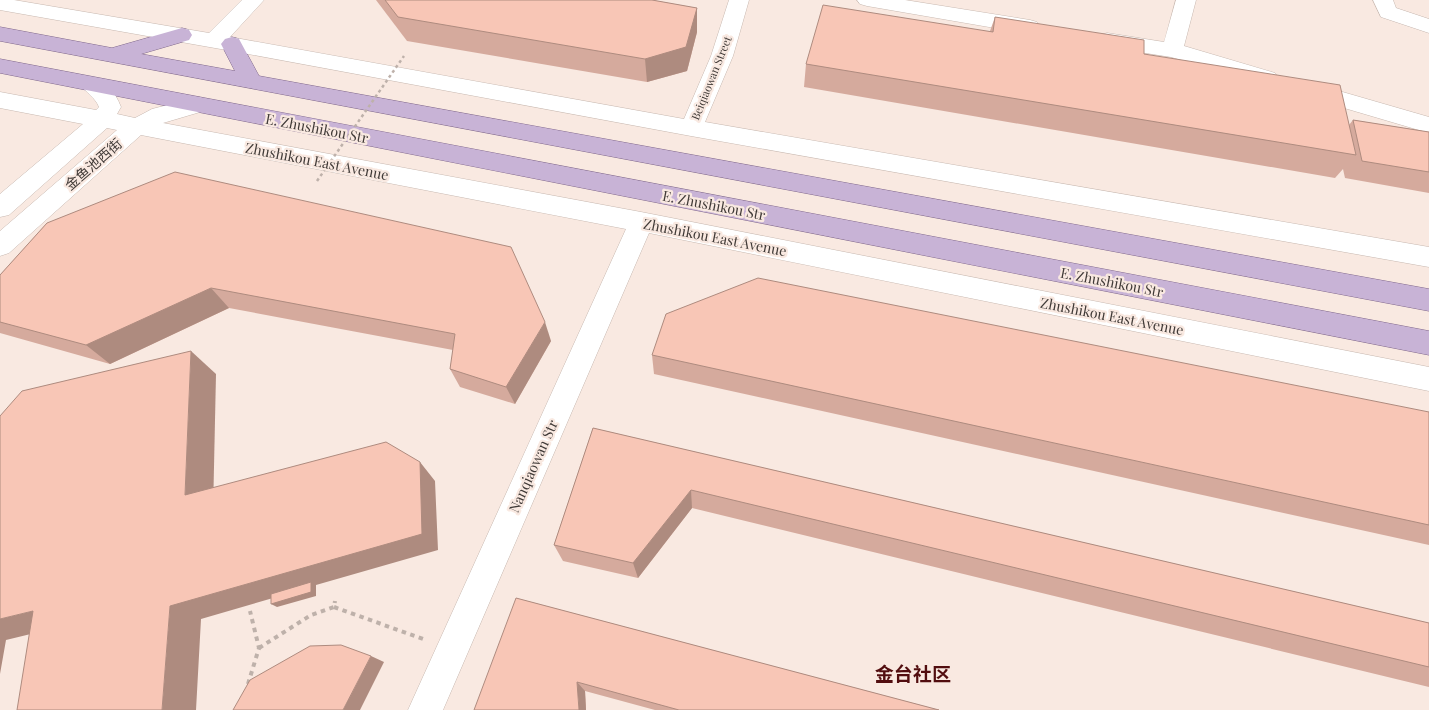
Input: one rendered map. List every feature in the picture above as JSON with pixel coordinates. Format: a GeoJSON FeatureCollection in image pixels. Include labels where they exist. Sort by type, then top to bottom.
{"type":"FeatureCollection","features":[{"type":"Feature","properties":{"kind":"main road"},"geometry":{"type":"LineString","coordinates":[[0,34],[1429,300]]}},
{"type":"Feature","properties":{"kind":"main road"},"geometry":{"type":"LineString","coordinates":[[111,56],[182,35]]}},
{"type":"Feature","properties":{"kind":"main road"},"geometry":{"type":"LineString","coordinates":[[223,42],[251,82]]}},
{"type":"Feature","properties":{"kind":"main road","name":"E. Zhushikou Str"},"geometry":{"type":"LineString","coordinates":[[0,66],[1429,344]]}},
{"type":"Feature","properties":{"kind":"street"},"geometry":{"type":"LineString","coordinates":[[223,42],[254,0]]}},
{"type":"Feature","properties":{"kind":"street","name":"Beiqiaowan Street"},"geometry":{"type":"LineString","coordinates":[[691,128],[722,56],[739,0]]}},
{"type":"Feature","properties":{"kind":"street"},"geometry":{"type":"LineString","coordinates":[[867,0],[1051,31]]}},
{"type":"Feature","properties":{"kind":"street"},"geometry":{"type":"LineString","coordinates":[[1172,50],[1186,0]]}},
{"type":"Feature","properties":{"kind":"street"},"geometry":{"type":"LineString","coordinates":[[1384,0],[1388,12],[1429,26]]}},
{"type":"Feature","properties":{"kind":"street"},"geometry":{"type":"LineString","coordinates":[[0,4],[223,42],[691,128],[1429,257]]}},
{"type":"Feature","properties":{"kind":"street"},"geometry":{"type":"LineString","coordinates":[[1090,37],[1172,50],[1429,125]]}},
{"type":"Feature","properties":{"kind":"street","name":"金鱼池西街"},"geometry":{"type":"LineString","coordinates":[[0,208],[102,120],[110,107],[105,94],[91,84]]}},
{"type":"Feature","properties":{"kind":"street","name":"Zhushikou East Avenue"},"geometry":{"type":"LineString","coordinates":[[0,100],[641,222],[1429,379]]}},
{"type":"Feature","properties":{"kind":"street","name":"金鱼池西街"},"geometry":{"type":"LineString","coordinates":[[0,246],[135,127],[160,115],[199,105]]}},
{"type":"Feature","properties":{"kind":"street","name":"Nanqiaowan Str"},"geometry":{"type":"LineString","coordinates":[[425,710],[641,222]]}},
{"type":"Feature","properties":{"kind":"path"},"geometry":{"type":"LineString","coordinates":[[316,181],[404,56]]}},
{"type":"Feature","properties":{"kind":"path"},"geometry":{"type":"LineString","coordinates":[[334,606],[336,601]]}},
{"type":"Feature","properties":{"kind":"path"},"geometry":{"type":"LineString","coordinates":[[260,648],[311,615],[334,606],[451,650]]}},
{"type":"Feature","properties":{"kind":"path"},"geometry":{"type":"LineString","coordinates":[[246,691],[260,648],[250,611]]}},
{"type":"Feature","properties":{"kind":"building"},"geometry":{"type":"Polygon","coordinates":[[[385,0],[652,0],[697,8],[686,47],[645,59],[398,17],[385,0]]]}},
{"type":"Feature","properties":{"kind":"building"},"geometry":{"type":"Polygon","coordinates":[[[823,5],[993,32],[995,17],[1144,40],[1144,54],[1340,85],[1356,155],[806,64],[823,5]]]}},
{"type":"Feature","properties":{"kind":"building"},"geometry":{"type":"Polygon","coordinates":[[[1353,120],[1429,132],[1429,172],[1362,161],[1353,120]]]}},
{"type":"Feature","properties":{"kind":"building"},"geometry":{"type":"Polygon","coordinates":[[[175,172],[511,247],[545,322],[506,387],[450,369],[455,334],[211,288],[86,345],[0,322],[0,275],[47,223],[175,172]]]}},
{"type":"Feature","properties":{"kind":"building"},"geometry":{"type":"Polygon","coordinates":[[[758,278],[1429,412],[1429,525],[652,355],[666,314],[758,278]]]}},
{"type":"Feature","properties":{"kind":"building"},"geometry":{"type":"Polygon","coordinates":[[[191,351],[185,495],[386,442],[420,462],[422,534],[170,606],[162,710],[17,710],[33,611],[0,619],[0,416],[22,391],[191,351]]]}},
{"type":"Feature","properties":{"kind":"building"},"geometry":{"type":"Polygon","coordinates":[[[593,428],[1429,623],[1429,667],[691,490],[633,563],[554,545],[593,428]]]}},
{"type":"Feature","properties":{"kind":"building"},"geometry":{"type":"Polygon","coordinates":[[[311,582],[311,592],[271,604],[271,594],[311,582]]]}},
{"type":"Feature","properties":{"kind":"building"},"geometry":{"type":"Polygon","coordinates":[[[516,598],[939,710],[679,710],[577,682],[579,710],[474,710],[516,598]]]}},
{"type":"Feature","properties":{"kind":"building"},"geometry":{"type":"Polygon","coordinates":[[[341,645],[371,656],[343,710],[233,710],[250,680],[310,646],[341,645]]]}},
{"type":"Feature","properties":{"kind":"district","name":"金台社区"},"geometry":{"type":"Point","coordinates":[913,673]}}]}
